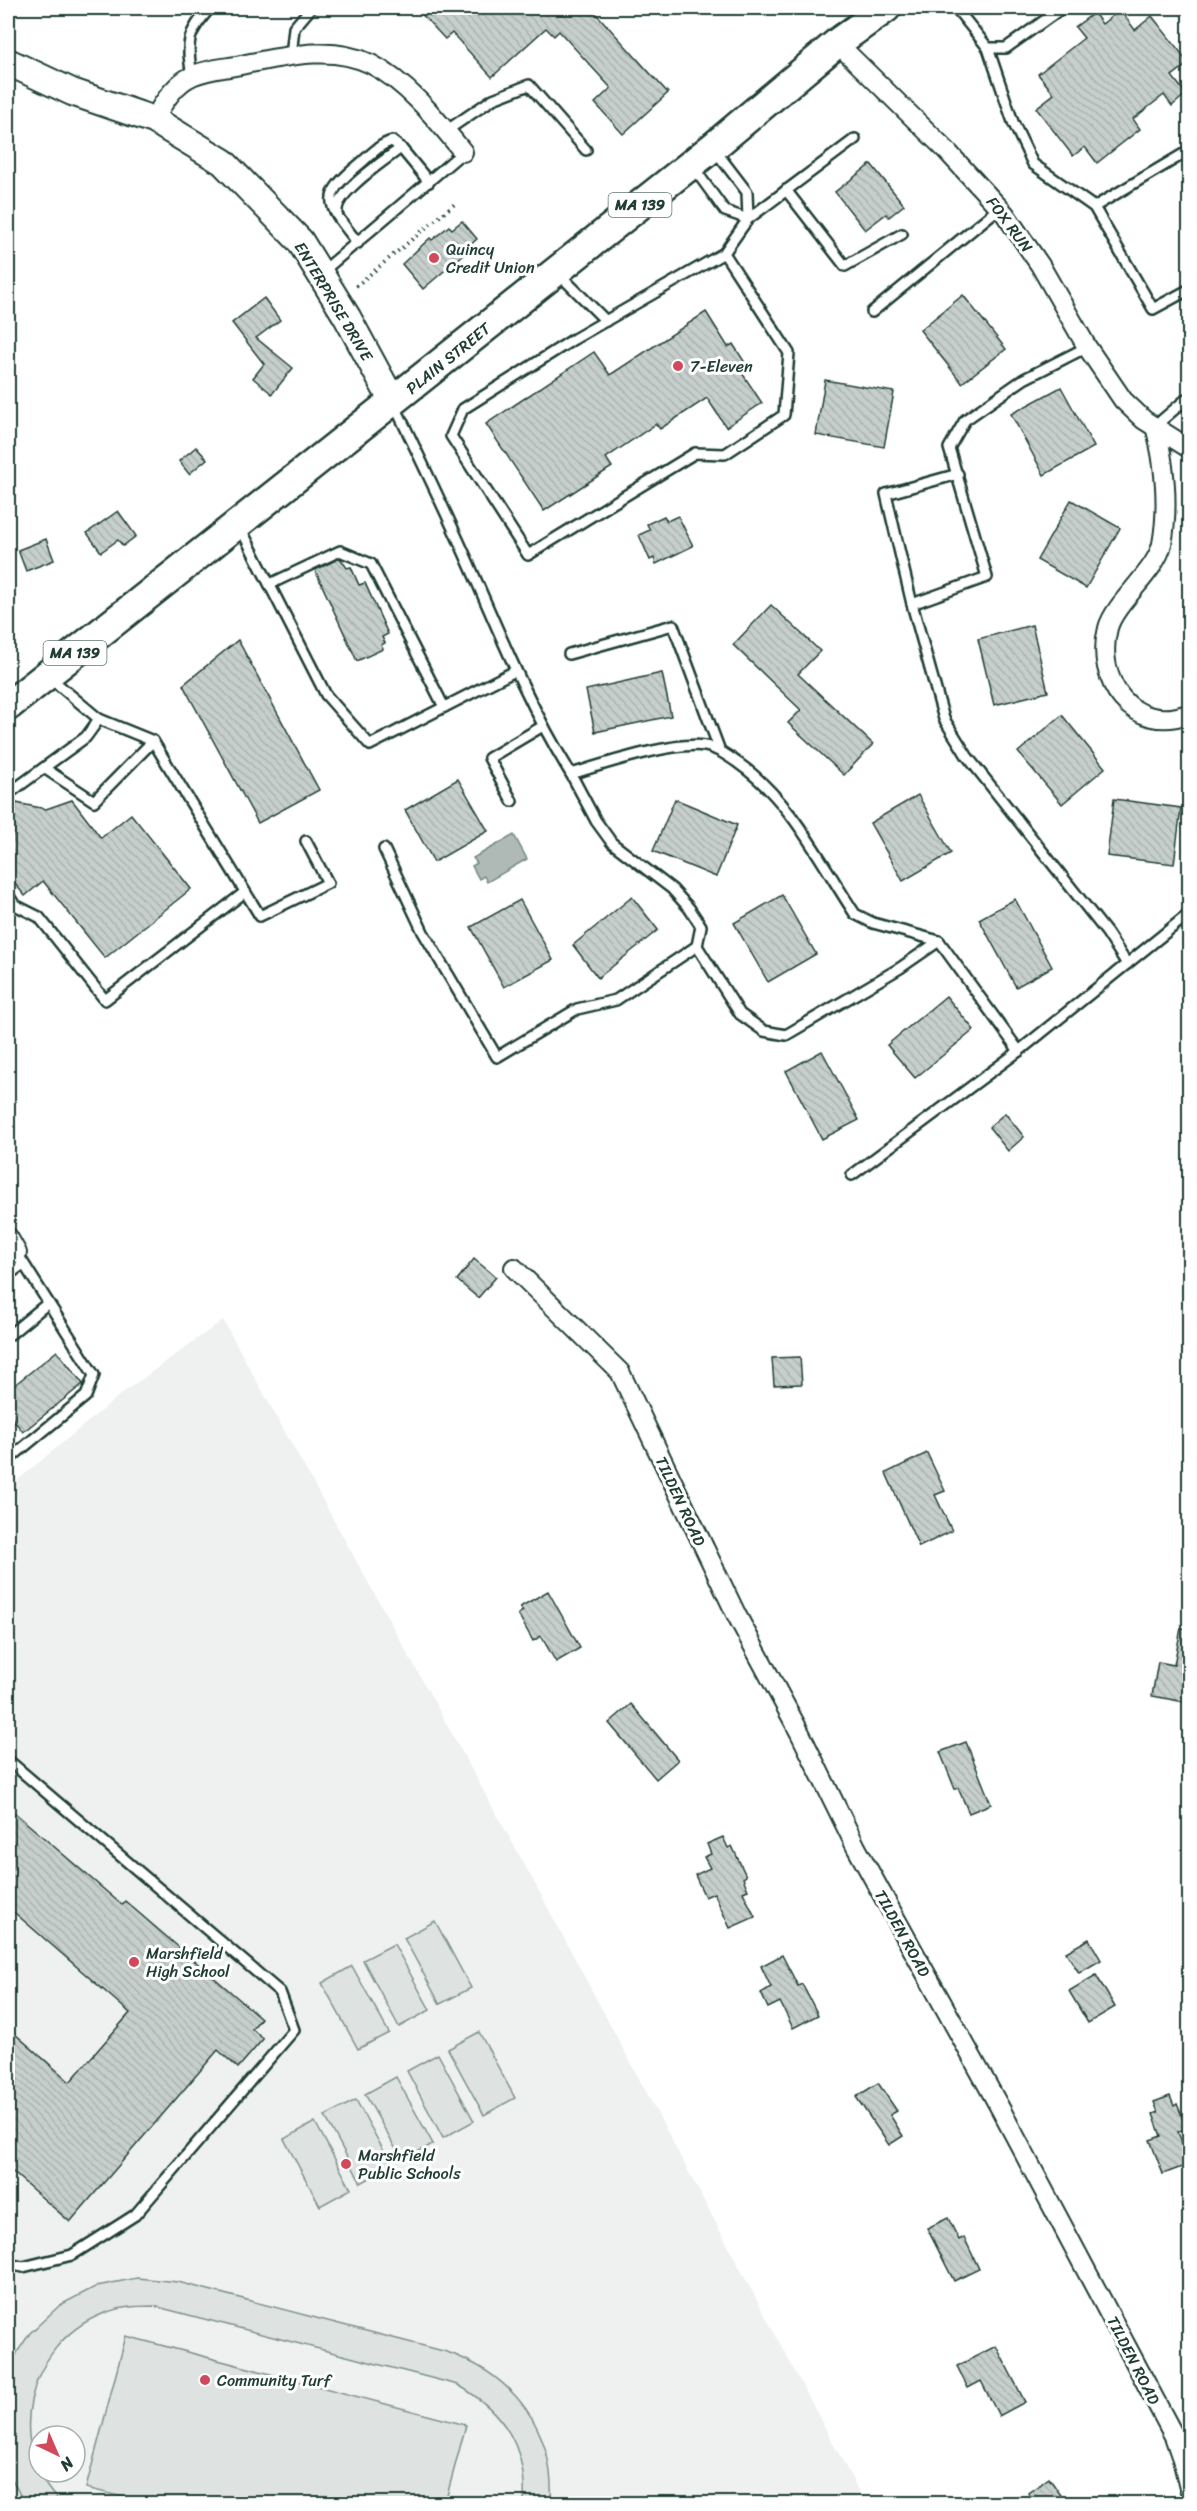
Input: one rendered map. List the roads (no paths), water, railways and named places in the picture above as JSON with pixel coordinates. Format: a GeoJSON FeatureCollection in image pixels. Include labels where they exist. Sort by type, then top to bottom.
{"type":"FeatureCollection","features":[{"type":"Feature","properties":{"kind":"main road","name":"PLAIN STREET"},"geometry":{"type":"LineString","coordinates":[[8,706],[702,156],[837,43],[886,8]]}},
{"type":"Feature","properties":{"kind":"street","name":"FOX RUN"},"geometry":{"type":"LineString","coordinates":[[837,43],[945,149],[999,208],[1051,282],[1087,347],[1123,400],[1134,412],[1190,449]]}},
{"type":"Feature","properties":{"kind":"street"},"geometry":{"type":"LineString","coordinates":[[154,120],[160,107],[178,86],[192,76],[291,56],[336,54],[355,57],[373,66],[406,90],[463,152]]}},
{"type":"Feature","properties":{"kind":"street","name":"ENTERPRISE DRIVE"},"geometry":{"type":"LineString","coordinates":[[8,62],[72,92],[154,120],[223,162],[300,241],[347,317],[393,402]]}},
{"type":"Feature","properties":{"kind":"street"},"geometry":{"type":"LineString","coordinates":[[1155,426],[1160,446],[1166,512],[1161,547],[1146,573],[1109,625],[1104,649],[1107,665],[1117,691],[1134,712],[1162,719],[1176,719],[1190,713]]}},
{"type":"Feature","properties":{"kind":"street"},"geometry":{"type":"LineString","coordinates":[[8,1237],[20,1258]]}},
{"type":"Feature","properties":{"kind":"street","name":"TILDEN ROAD"},"geometry":{"type":"LineString","coordinates":[[514,1268],[620,1372],[726,1594],[800,1733],[856,1847],[1000,2108],[1169,2427],[1182,2459],[1190,2491]]}},
{"type":"Feature","properties":{"kind":"lane"},"geometry":{"type":"LineString","coordinates":[[192,76],[188,54],[192,28],[210,8]]}},
{"type":"Feature","properties":{"kind":"lane"},"geometry":{"type":"LineString","coordinates":[[291,56],[294,28],[311,8]]}},
{"type":"Feature","properties":{"kind":"lane"},"geometry":{"type":"LineString","coordinates":[[956,8],[988,48],[1013,122],[1034,165],[1094,207],[1153,309],[1190,289]]}},
{"type":"Feature","properties":{"kind":"lane"},"geometry":{"type":"LineString","coordinates":[[988,48],[1006,48],[1062,8]]}},
{"type":"Feature","properties":{"kind":"lane"},"geometry":{"type":"LineString","coordinates":[[446,131],[493,99],[529,85],[586,150]]}},
{"type":"Feature","properties":{"kind":"lane"},"geometry":{"type":"LineString","coordinates":[[724,253],[789,353],[784,415],[725,454],[695,453],[528,555],[451,436],[463,409],[606,321],[724,253],[748,219],[855,139]]}},
{"type":"Feature","properties":{"kind":"lane"},"geometry":{"type":"LineString","coordinates":[[358,243],[338,217],[332,197],[339,180],[392,141],[429,182]]}},
{"type":"Feature","properties":{"kind":"lane"},"geometry":{"type":"LineString","coordinates":[[1094,207],[1190,150]]}},
{"type":"Feature","properties":{"kind":"lane"},"geometry":{"type":"LineString","coordinates":[[320,273],[463,152]]}},
{"type":"Feature","properties":{"kind":"lane"},"geometry":{"type":"LineString","coordinates":[[702,156],[747,192],[748,219]]}},
{"type":"Feature","properties":{"kind":"lane"},"geometry":{"type":"LineString","coordinates":[[702,156],[725,211],[748,219]]}},
{"type":"Feature","properties":{"kind":"lane"},"geometry":{"type":"LineString","coordinates":[[786,190],[845,266],[902,234]]}},
{"type":"Feature","properties":{"kind":"lane"},"geometry":{"type":"LineString","coordinates":[[872,312],[999,208]]}},
{"type":"Feature","properties":{"kind":"lane"},"geometry":{"type":"LineString","coordinates":[[556,270],[606,321]]}},
{"type":"Feature","properties":{"kind":"lane"},"geometry":{"type":"LineString","coordinates":[[912,604],[987,578],[950,448],[964,420],[1024,379],[1087,347]]}},
{"type":"Feature","properties":{"kind":"lane"},"geometry":{"type":"LineString","coordinates":[[1155,426],[1190,396]]}},
{"type":"Feature","properties":{"kind":"lane"},"geometry":{"type":"LineString","coordinates":[[393,402],[473,572],[515,671],[596,821],[612,843],[672,890],[689,908],[701,926],[697,946],[740,1014],[764,1031],[786,1035],[900,968],[939,941]]}},
{"type":"Feature","properties":{"kind":"lane"},"geometry":{"type":"LineString","coordinates":[[958,474],[886,494],[912,604],[944,719],[967,756],[1107,933],[1127,964]]}},
{"type":"Feature","properties":{"kind":"lane"},"geometry":{"type":"LineString","coordinates":[[239,524],[326,695],[370,744],[515,671]]}},
{"type":"Feature","properties":{"kind":"lane"},"geometry":{"type":"LineString","coordinates":[[270,585],[340,551],[371,564],[444,707]]}},
{"type":"Feature","properties":{"kind":"lane"},"geometry":{"type":"LineString","coordinates":[[569,654],[673,625],[720,751]]}},
{"type":"Feature","properties":{"kind":"lane"},"geometry":{"type":"LineString","coordinates":[[47,675],[99,719],[153,741],[260,916],[328,883],[306,841]]}},
{"type":"Feature","properties":{"kind":"lane"},"geometry":{"type":"LineString","coordinates":[[8,794],[86,737],[99,719]]}},
{"type":"Feature","properties":{"kind":"lane"},"geometry":{"type":"LineString","coordinates":[[512,801],[489,758],[543,726]]}},
{"type":"Feature","properties":{"kind":"lane"},"geometry":{"type":"LineString","coordinates":[[44,768],[94,801],[153,741]]}},
{"type":"Feature","properties":{"kind":"lane"},"geometry":{"type":"LineString","coordinates":[[571,774],[685,745],[707,746],[720,751],[758,778],[782,803],[855,914],[873,923],[939,941],[1019,1051]]}},
{"type":"Feature","properties":{"kind":"lane"},"geometry":{"type":"LineString","coordinates":[[384,849],[423,932],[497,1057],[577,1009],[616,1000],[697,946]]}},
{"type":"Feature","properties":{"kind":"lane"},"geometry":{"type":"LineString","coordinates":[[8,895],[15,905],[39,918],[105,1000],[245,892]]}},
{"type":"Feature","properties":{"kind":"lane"},"geometry":{"type":"LineString","coordinates":[[852,1175],[1019,1051],[1190,913]]}},
{"type":"Feature","properties":{"kind":"lane"},"geometry":{"type":"LineString","coordinates":[[8,1275],[20,1258],[94,1375],[86,1396],[8,1460]]}},
{"type":"Feature","properties":{"kind":"lane"},"geometry":{"type":"LineString","coordinates":[[8,1336],[48,1303]]}},
{"type":"Feature","properties":{"kind":"lane"},"geometry":{"type":"LineString","coordinates":[[8,1760],[280,1992],[294,2030],[135,2215],[72,2255],[23,2267],[8,2264]]}},
{"type":"Feature","properties":{"kind":"place","name":"Quincy Credit Union"},"geometry":{"type":"Point","coordinates":[434,258]}},
{"type":"Feature","properties":{"kind":"place","name":"7-Eleven"},"geometry":{"type":"Point","coordinates":[678,366]}},
{"type":"Feature","properties":{"kind":"place","name":"Marshfield High School"},"geometry":{"type":"Point","coordinates":[134,1962]}},
{"type":"Feature","properties":{"kind":"place","name":"Marshfield Public Schools"},"geometry":{"type":"Point","coordinates":[346,2164]}},
{"type":"Feature","properties":{"kind":"place","name":"Community Turf"},"geometry":{"type":"Point","coordinates":[205,2380]}}]}
